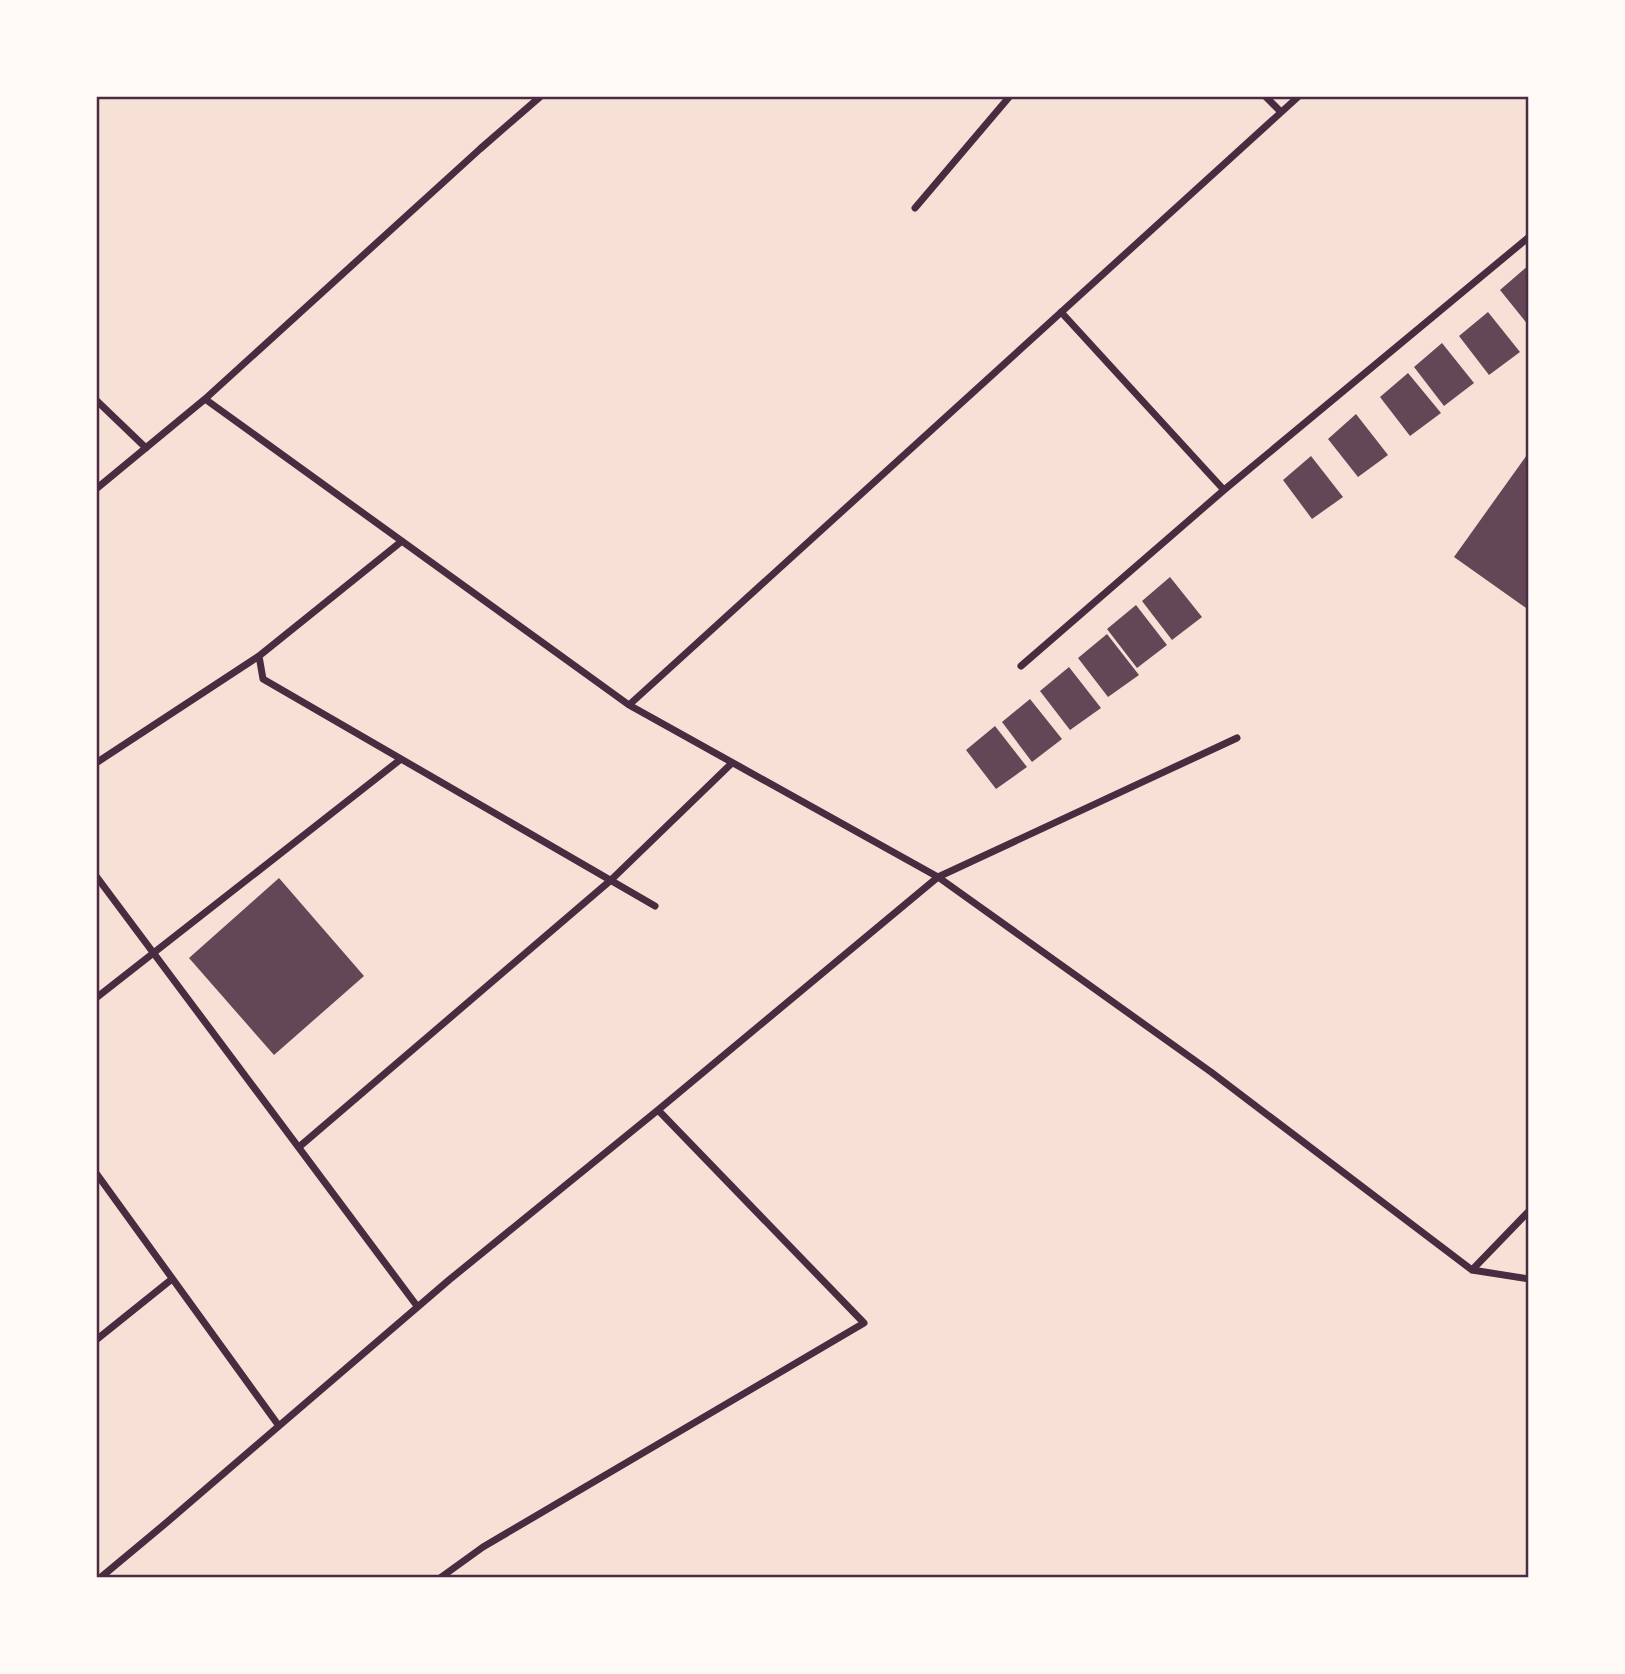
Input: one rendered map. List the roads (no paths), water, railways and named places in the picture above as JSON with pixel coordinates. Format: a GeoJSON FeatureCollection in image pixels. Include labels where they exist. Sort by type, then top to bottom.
{"type":"FeatureCollection","features":[{"type":"Feature","properties":{"kind":"street"},"geometry":{"type":"LineString","coordinates":[[96,489],[205,399],[541,96]]}},
{"type":"Feature","properties":{"kind":"street"},"geometry":{"type":"LineString","coordinates":[[915,208],[1010,96]]}},
{"type":"Feature","properties":{"kind":"street"},"geometry":{"type":"LineString","coordinates":[[1265,96],[1281,113]]}},
{"type":"Feature","properties":{"kind":"street"},"geometry":{"type":"LineString","coordinates":[[629,705],[1299,96]]}},
{"type":"Feature","properties":{"kind":"street"},"geometry":{"type":"LineString","coordinates":[[1021,666],[1224,490],[1529,237]]}},
{"type":"Feature","properties":{"kind":"street"},"geometry":{"type":"LineString","coordinates":[[1061,313],[1224,490]]}},
{"type":"Feature","properties":{"kind":"street"},"geometry":{"type":"LineString","coordinates":[[205,399],[629,705],[938,877],[1211,1072],[1472,1270],[1529,1279]]}},
{"type":"Feature","properties":{"kind":"street"},"geometry":{"type":"LineString","coordinates":[[96,400],[146,448]]}},
{"type":"Feature","properties":{"kind":"street"},"geometry":{"type":"LineString","coordinates":[[96,763],[260,656],[402,541]]}},
{"type":"Feature","properties":{"kind":"street"},"geometry":{"type":"LineString","coordinates":[[260,656],[263,679],[655,906]]}},
{"type":"Feature","properties":{"kind":"street"},"geometry":{"type":"LineString","coordinates":[[100,1578],[418,1306],[938,877],[1237,737]]}},
{"type":"Feature","properties":{"kind":"street"},"geometry":{"type":"LineString","coordinates":[[96,998],[401,759]]}},
{"type":"Feature","properties":{"kind":"street"},"geometry":{"type":"LineString","coordinates":[[299,1147],[611,880],[732,763]]}},
{"type":"Feature","properties":{"kind":"street"},"geometry":{"type":"LineString","coordinates":[[96,876],[418,1306]]}},
{"type":"Feature","properties":{"kind":"street"},"geometry":{"type":"LineString","coordinates":[[440,1578],[484,1547],[864,1323],[658,1110]]}},
{"type":"Feature","properties":{"kind":"street"},"geometry":{"type":"LineString","coordinates":[[96,1173],[279,1426]]}},
{"type":"Feature","properties":{"kind":"street"},"geometry":{"type":"LineString","coordinates":[[1472,1270],[1529,1211]]}},
{"type":"Feature","properties":{"kind":"street"},"geometry":{"type":"LineString","coordinates":[[96,1340],[172,1279]]}}]}
